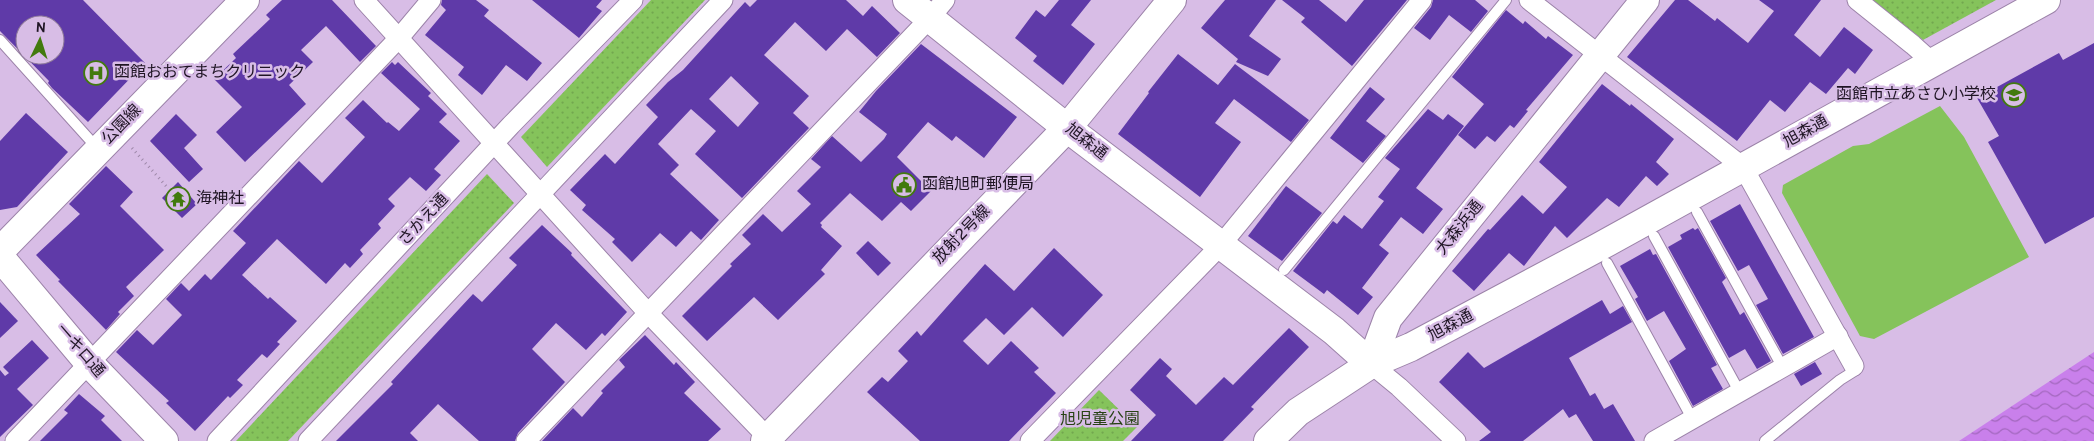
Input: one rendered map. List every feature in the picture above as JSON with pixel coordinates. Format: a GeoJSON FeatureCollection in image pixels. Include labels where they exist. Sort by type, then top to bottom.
{"type":"FeatureCollection","features":[{"type":"Feature","properties":{"kind":"street","name":"公園線"},"geometry":{"type":"LineString","coordinates":[[0,251],[245,0]]}},
{"type":"Feature","properties":{"kind":"street"},"geometry":{"type":"LineString","coordinates":[[364,0],[648,313],[768,440]]}},
{"type":"Feature","properties":{"kind":"street"},"geometry":{"type":"LineString","coordinates":[[16,441],[399,38],[431,0]]}},
{"type":"Feature","properties":{"kind":"street","name":"さかえ通"},"geometry":{"type":"LineString","coordinates":[[217,441],[494,144],[632,0]]}},
{"type":"Feature","properties":{"kind":"street"},"geometry":{"type":"LineString","coordinates":[[308,441],[723,0]]}},
{"type":"Feature","properties":{"kind":"street","name":"旭森通"},"geometry":{"type":"LineString","coordinates":[[907,0],[937,9],[1067,128],[1334,332],[1371,364],[1428,338],[1597,248],[2043,1]]}},
{"type":"Feature","properties":{"kind":"street","name":"放射2号線"},"geometry":{"type":"LineString","coordinates":[[768,440],[1067,128],[1172,0]]}},
{"type":"Feature","properties":{"kind":"street"},"geometry":{"type":"LineString","coordinates":[[1030,441],[1220,246],[1422,0]]}},
{"type":"Feature","properties":{"kind":"street"},"geometry":{"type":"LineString","coordinates":[[1529,0],[1743,167],[1854,366]]}},
{"type":"Feature","properties":{"kind":"street","name":"大森浜通"},"geometry":{"type":"LineString","coordinates":[[1371,364],[1388,318],[1645,0]]}},
{"type":"Feature","properties":{"kind":"street"},"geometry":{"type":"LineString","coordinates":[[1857,0],[1932,62]]}},
{"type":"Feature","properties":{"kind":"street"},"geometry":{"type":"LineString","coordinates":[[526,441],[937,9]]}},
{"type":"Feature","properties":{"kind":"street","name":"一キロ通"},"geometry":{"type":"LineString","coordinates":[[0,257],[89,363],[164,441]]}},
{"type":"Feature","properties":{"kind":"street"},"geometry":{"type":"LineString","coordinates":[[1654,441],[1838,336]]}},
{"type":"Feature","properties":{"kind":"street"},"geometry":{"type":"LineString","coordinates":[[1268,441],[1298,412],[1371,364],[1399,387],[1456,441]]}},
{"type":"Feature","properties":{"kind":"lane"},"geometry":{"type":"LineString","coordinates":[[1284,270],[1506,0]]}},
{"type":"Feature","properties":{"kind":"lane"},"geometry":{"type":"LineString","coordinates":[[0,40],[108,140]]}},
{"type":"Feature","properties":{"kind":"lane"},"geometry":{"type":"LineString","coordinates":[[1697,212],[1783,368]]}},
{"type":"Feature","properties":{"kind":"lane"},"geometry":{"type":"LineString","coordinates":[[1654,236],[1740,392]]}},
{"type":"Feature","properties":{"kind":"lane"},"geometry":{"type":"LineString","coordinates":[[1607,263],[1693,420]]}},
{"type":"Feature","properties":{"kind":"lane"},"geometry":{"type":"LineString","coordinates":[[1765,441],[1840,380],[1856,370],[1854,366]]}},
{"type":"Feature","properties":{"kind":"path"},"geometry":{"type":"LineString","coordinates":[[108,140],[167,187]]}},
{"type":"Feature","properties":{"kind":"green space"},"geometry":{"type":"Polygon","coordinates":[[[651,0],[705,0],[547,167],[521,137],[651,0]]]}},
{"type":"Feature","properties":{"kind":"green space"},"geometry":{"type":"Polygon","coordinates":[[[1872,0],[1996,0],[1923,40],[1872,0]]]}},
{"type":"Feature","properties":{"kind":"green space"},"geometry":{"type":"Polygon","coordinates":[[[1940,106],[1964,137],[2029,257],[1874,339],[1860,336],[1782,193],[1783,185],[1853,146],[1869,144],[1940,106]]]}},
{"type":"Feature","properties":{"kind":"green space"},"geometry":{"type":"Polygon","coordinates":[[[487,174],[514,203],[288,441],[236,441],[487,174]]]}},
{"type":"Feature","properties":{"kind":"green space","name":"旭児童公園"},"geometry":{"type":"Polygon","coordinates":[[[1099,390],[1137,427],[1123,441],[1050,441],[1099,390]]]}},
{"type":"Feature","properties":{"kind":"water"},"geometry":{"type":"Polygon","coordinates":[[[2094,352],[2094,441],[1959,441],[2094,352]]]}},
{"type":"Feature","properties":{"kind":"building"},"geometry":{"type":"Polygon","coordinates":[[[0,0],[83,0],[145,63],[88,122],[52,88],[48,83],[49,81],[33,65],[65,65],[65,15],[15,15],[15,46],[0,31],[0,0]]]}},
{"type":"Feature","properties":{"kind":"building"},"geometry":{"type":"Polygon","coordinates":[[[282,0],[332,0],[376,46],[360,62],[326,26],[301,50],[313,62],[289,85],[306,104],[245,162],[216,132],[242,107],[214,79],[236,58],[233,54],[270,19],[266,15],[282,0]]]}},
{"type":"Feature","properties":{"kind":"building"},"geometry":{"type":"Polygon","coordinates":[[[442,0],[476,0],[489,10],[484,16],[542,63],[527,81],[506,65],[482,95],[458,75],[464,67],[425,35],[446,10],[441,5],[442,0]]]}},
{"type":"Feature","properties":{"kind":"building"},"geometry":{"type":"Polygon","coordinates":[[[532,0],[602,0],[596,7],[602,11],[579,38],[532,0]]]}},
{"type":"Feature","properties":{"kind":"building"},"geometry":{"type":"Polygon","coordinates":[[[757,0],[846,0],[863,16],[872,6],[900,33],[877,57],[847,29],[826,51],[795,22],[764,55],[809,96],[793,113],[809,128],[742,198],[695,154],[716,131],[691,109],[658,144],[679,165],[670,174],[719,220],[701,240],[691,231],[676,247],[660,233],[632,262],[612,242],[615,239],[582,210],[586,205],[570,190],[605,154],[615,164],[658,117],[646,105],[668,82],[683,70],[745,2],[750,7],[757,0]],[[731,76],[709,99],[738,127],[759,103],[731,76]]]}},
{"type":"Feature","properties":{"kind":"building"},"geometry":{"type":"Polygon","coordinates":[[[1059,0],[1091,0],[1071,25],[1095,44],[1063,85],[1033,61],[1037,56],[1015,38],[1036,10],[1045,17],[1059,0]]]}},
{"type":"Feature","properties":{"kind":"building"},"geometry":{"type":"Polygon","coordinates":[[[1225,0],[1276,0],[1249,36],[1281,59],[1268,76],[1236,62],[1238,59],[1201,28],[1225,0]]]}},
{"type":"Feature","properties":{"kind":"building"},"geometry":{"type":"Polygon","coordinates":[[[1282,0],[1319,0],[1346,22],[1364,0],[1407,0],[1352,66],[1301,22],[1305,18],[1282,0]]]}},
{"type":"Feature","properties":{"kind":"building"},"geometry":{"type":"Polygon","coordinates":[[[1433,0],[1475,0],[1488,11],[1471,32],[1449,15],[1430,40],[1414,28],[1431,7],[1433,0]]]}},
{"type":"Feature","properties":{"kind":"building"},"geometry":{"type":"Polygon","coordinates":[[[1675,0],[1688,0],[1715,21],[1717,18],[1748,43],[1774,11],[1759,0],[1821,0],[1794,35],[1820,57],[1844,27],[1873,50],[1855,74],[1848,68],[1826,94],[1810,82],[1785,112],[1770,100],[1737,141],[1627,57],[1675,0]]]}},
{"type":"Feature","properties":{"kind":"building"},"geometry":{"type":"Polygon","coordinates":[[[1506,10],[1523,24],[1525,21],[1546,39],[1548,36],[1573,55],[1526,110],[1528,111],[1514,128],[1510,125],[1495,142],[1487,136],[1475,149],[1458,135],[1484,104],[1452,77],[1506,10]]]}},
{"type":"Feature","properties":{"kind":"building"},"geometry":{"type":"Polygon","coordinates":[[[2094,43],[2094,217],[2045,244],[1988,142],[1999,136],[1977,98],[2059,53],[2063,60],[2094,43]]]}},
{"type":"Feature","properties":{"kind":"building"},"geometry":{"type":"Polygon","coordinates":[[[921,44],[1017,117],[984,158],[956,136],[952,141],[928,122],[897,157],[931,191],[911,211],[901,202],[882,221],[850,193],[820,223],[821,227],[842,246],[821,270],[825,274],[778,320],[754,297],[707,341],[682,316],[732,266],[730,264],[751,244],[742,235],[763,214],[782,232],[811,204],[797,191],[821,167],[811,159],[832,136],[861,162],[884,139],[887,134],[859,112],[876,91],[921,44]]]}},
{"type":"Feature","properties":{"kind":"building"},"geometry":{"type":"Polygon","coordinates":[[[1178,54],[1218,85],[1235,64],[1309,120],[1291,142],[1234,99],[1215,123],[1241,142],[1200,197],[1118,134],[1178,54]]]}},
{"type":"Feature","properties":{"kind":"building"},"geometry":{"type":"Polygon","coordinates":[[[392,62],[395,65],[398,62],[431,93],[428,96],[447,114],[439,122],[460,141],[434,169],[441,175],[426,191],[410,177],[388,199],[395,206],[378,224],[381,228],[360,250],[363,254],[350,268],[345,263],[326,284],[277,239],[242,275],[268,299],[270,297],[297,321],[277,342],[280,344],[267,358],[262,354],[237,380],[243,385],[230,398],[228,396],[195,431],[166,403],[169,401],[116,352],[137,330],[153,345],[182,315],[166,299],[181,283],[189,291],[205,274],[211,280],[246,243],[233,231],[299,161],[322,183],[365,137],[345,118],[363,100],[387,123],[399,131],[420,109],[381,73],[392,62]]]}},
{"type":"Feature","properties":{"kind":"building"},"geometry":{"type":"Polygon","coordinates":[[[1602,84],[1630,106],[1631,104],[1674,139],[1656,162],[1669,174],[1657,186],[1646,176],[1619,207],[1607,198],[1567,238],[1555,226],[1524,266],[1509,253],[1474,291],[1452,271],[1488,229],[1490,230],[1522,195],[1543,214],[1567,187],[1539,162],[1602,84]]]}},
{"type":"Feature","properties":{"kind":"building"},"geometry":{"type":"Polygon","coordinates":[[[1370,87],[1385,99],[1366,121],[1386,136],[1363,163],[1330,138],[1370,87]]]}},
{"type":"Feature","properties":{"kind":"building"},"geometry":{"type":"Polygon","coordinates":[[[1428,109],[1443,120],[1448,114],[1464,126],[1416,188],[1443,209],[1423,234],[1401,217],[1379,245],[1389,253],[1362,288],[1373,297],[1358,315],[1327,290],[1324,294],[1293,271],[1333,221],[1337,224],[1344,215],[1362,229],[1384,201],[1378,197],[1400,169],[1385,158],[1428,109]]]}},
{"type":"Feature","properties":{"kind":"building"},"geometry":{"type":"Polygon","coordinates":[[[26,113],[68,152],[17,207],[0,210],[0,141],[26,113]]]}},
{"type":"Feature","properties":{"kind":"building"},"geometry":{"type":"Polygon","coordinates":[[[176,114],[197,135],[184,148],[203,169],[189,182],[150,141],[176,114]]]}},
{"type":"Feature","properties":{"kind":"building"},"geometry":{"type":"Polygon","coordinates":[[[106,166],[133,192],[120,206],[164,250],[126,287],[134,296],[118,312],[120,314],[106,330],[58,281],[60,280],[36,255],[80,214],[69,204],[106,166]]]}},
{"type":"Feature","properties":{"kind":"building"},"geometry":{"type":"Polygon","coordinates":[[[178,182],[197,204],[182,218],[162,198],[178,182]]]}},
{"type":"Feature","properties":{"kind":"building"},"geometry":{"type":"Polygon","coordinates":[[[1286,186],[1322,213],[1282,261],[1248,236],[1286,186]]]}},
{"type":"Feature","properties":{"kind":"building"},"geometry":{"type":"Polygon","coordinates":[[[1740,204],[1814,337],[1783,354],[1756,305],[1768,299],[1749,265],[1738,271],[1710,221],[1740,204]]]}},
{"type":"Feature","properties":{"kind":"building"},"geometry":{"type":"Polygon","coordinates":[[[542,225],[572,253],[571,255],[627,312],[605,336],[602,333],[586,350],[556,323],[532,349],[565,382],[518,433],[515,441],[479,441],[438,404],[410,433],[418,441],[336,441],[393,384],[391,382],[473,294],[482,302],[517,265],[509,258],[542,225]]]}},
{"type":"Feature","properties":{"kind":"building"},"geometry":{"type":"Polygon","coordinates":[[[1693,228],[1695,230],[1698,228],[1726,278],[1722,282],[1740,315],[1744,312],[1771,361],[1757,369],[1745,349],[1729,358],[1668,247],[1682,239],[1680,235],[1693,228]]]}},
{"type":"Feature","properties":{"kind":"building"},"geometry":{"type":"Polygon","coordinates":[[[868,241],[891,263],[878,276],[856,253],[868,241]]]}},
{"type":"Feature","properties":{"kind":"building"},"geometry":{"type":"Polygon","coordinates":[[[1054,248],[1103,295],[1063,337],[1032,307],[1004,335],[986,318],[963,341],[988,365],[1011,341],[1039,368],[1034,372],[1056,393],[1009,441],[920,441],[867,392],[882,377],[888,382],[908,361],[898,351],[917,331],[921,336],[985,264],[1014,291],[1054,248]]]}},
{"type":"Feature","properties":{"kind":"building"},"geometry":{"type":"Polygon","coordinates":[[[1650,249],[1653,255],[1656,254],[1717,365],[1711,368],[1723,389],[1693,406],[1669,361],[1686,349],[1664,311],[1647,321],[1635,299],[1638,297],[1620,266],[1650,249]]]}},
{"type":"Feature","properties":{"kind":"building"},"geometry":{"type":"Polygon","coordinates":[[[1602,300],[1610,314],[1623,306],[1632,322],[1569,358],[1590,396],[1595,393],[1604,409],[1613,404],[1635,441],[1593,441],[1576,414],[1569,418],[1563,409],[1523,441],[1479,441],[1491,432],[1439,382],[1468,352],[1484,368],[1602,300]]]}},
{"type":"Feature","properties":{"kind":"building"},"geometry":{"type":"Polygon","coordinates":[[[0,302],[18,321],[0,338],[0,302]]]}},
{"type":"Feature","properties":{"kind":"building"},"geometry":{"type":"Polygon","coordinates":[[[1289,328],[1309,347],[1251,407],[1254,409],[1223,441],[1131,441],[1156,415],[1130,390],[1160,358],[1172,369],[1166,376],[1196,405],[1224,377],[1233,385],[1289,328]]]}},
{"type":"Feature","properties":{"kind":"building"},"geometry":{"type":"Polygon","coordinates":[[[645,335],[674,365],[676,362],[695,382],[684,393],[721,429],[708,441],[542,441],[573,408],[582,417],[603,393],[601,391],[625,367],[619,360],[645,335]]]}},
{"type":"Feature","properties":{"kind":"building"},"geometry":{"type":"Polygon","coordinates":[[[32,340],[49,358],[17,389],[33,405],[0,437],[0,370],[5,376],[9,373],[3,367],[32,340]]]}},
{"type":"Feature","properties":{"kind":"building"},"geometry":{"type":"Polygon","coordinates":[[[1815,362],[1822,374],[1801,386],[1794,374],[1815,362]]]}},
{"type":"Feature","properties":{"kind":"building"},"geometry":{"type":"Polygon","coordinates":[[[79,394],[105,416],[101,420],[122,441],[40,441],[68,413],[64,410],[79,394]]]}},
{"type":"Feature","properties":{"kind":"place","name":"函館おおてまちクリニック"},"geometry":{"type":"Point","coordinates":[96,73]}},
{"type":"Feature","properties":{"kind":"place","name":"函館市立あさひ小学校"},"geometry":{"type":"Point","coordinates":[2014,95]}},
{"type":"Feature","properties":{"kind":"place","name":"函館旭町郵便局"},"geometry":{"type":"Point","coordinates":[904,185]}},
{"type":"Feature","properties":{"kind":"place","name":"海神社"},"geometry":{"type":"Point","coordinates":[178,199]}}]}
